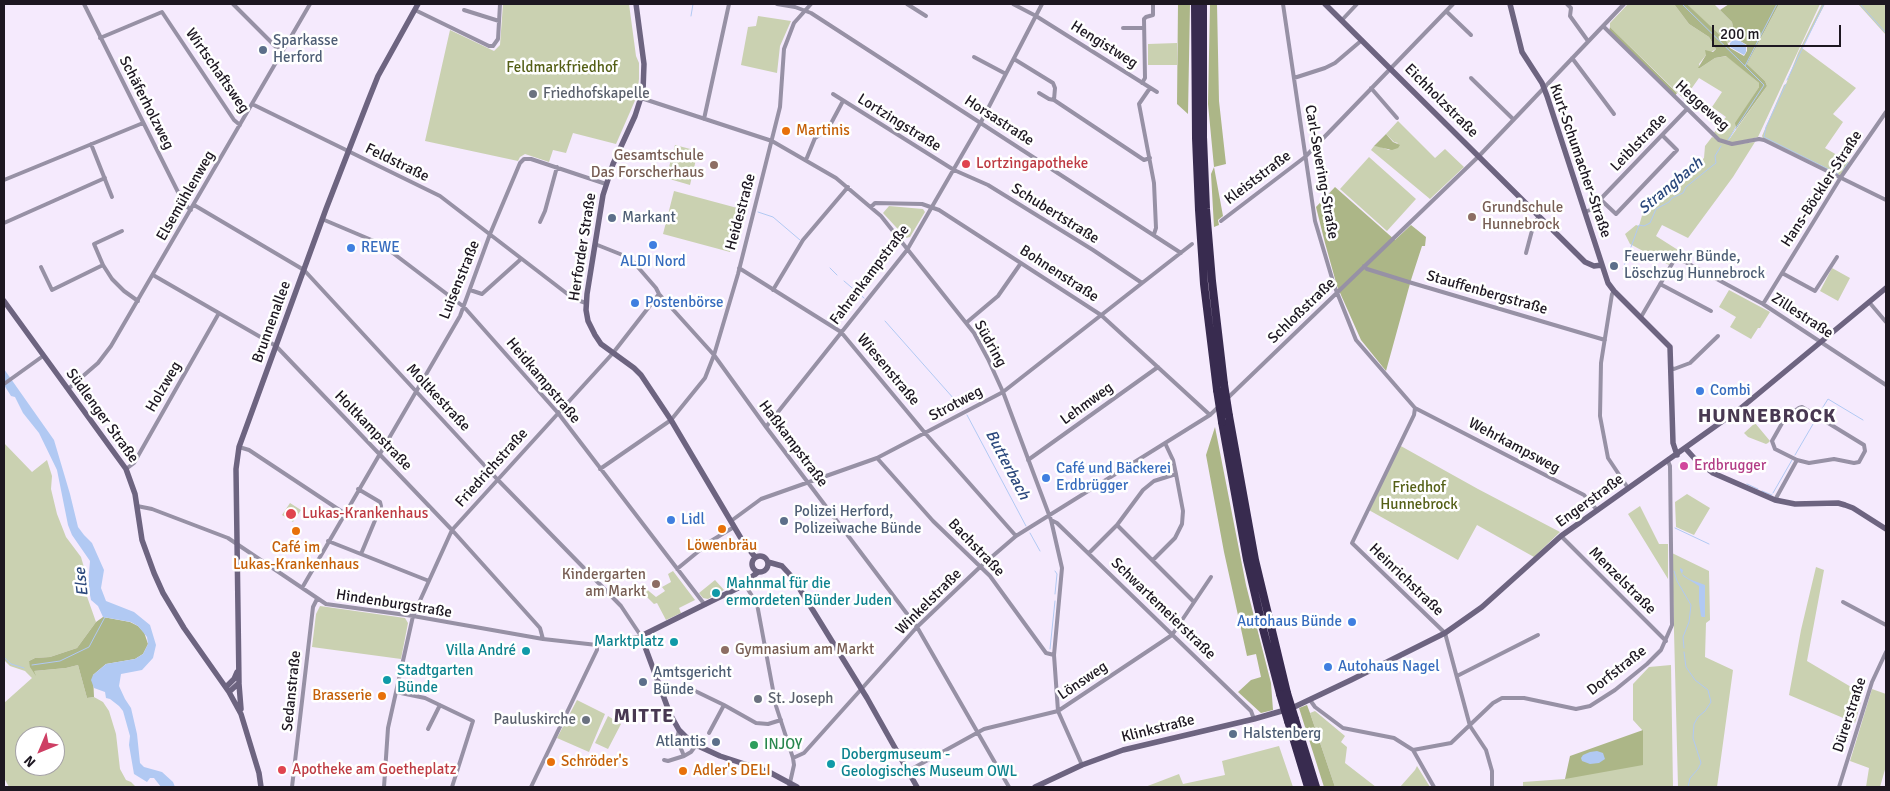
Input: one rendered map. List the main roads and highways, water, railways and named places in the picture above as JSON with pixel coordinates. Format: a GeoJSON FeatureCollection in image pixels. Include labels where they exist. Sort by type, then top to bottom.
{"type":"FeatureCollection","features":[{"type":"Feature","properties":{"kind":"highway"},"geometry":{"type":"LineString","coordinates":[[1195,4],[1195,118],[1199,210],[1204,284],[1217,390],[1234,496],[1249,568],[1284,694],[1316,787]]}},
{"type":"Feature","properties":{"kind":"highway"},"geometry":{"type":"LineString","coordinates":[[1203,4],[1203,137],[1206,209],[1224,384],[1228,416],[1255,560],[1284,694]]}},
{"type":"Feature","properties":{"kind":"highway"},"geometry":{"type":"LineString","coordinates":[[1292,720],[1308,787]]}},
{"type":"Feature","properties":{"kind":"main road","name":"Herforder Straße"},"geometry":{"type":"LineString","coordinates":[[636,4],[644,74],[641,98],[606,184],[586,303],[588,321],[598,340],[641,375],[671,420],[731,521],[758,572]]}},
{"type":"Feature","properties":{"kind":"main road","name":"Eichholzstraße"},"geometry":{"type":"LineString","coordinates":[[1325,4],[1585,262],[1594,266],[1602,265]]}},
{"type":"Feature","properties":{"kind":"main road","name":"Kurt-Schumacher-Straße"},"geometry":{"type":"LineString","coordinates":[[1510,4],[1522,52],[1544,88],[1608,282],[1614,291],[1670,347],[1673,442],[1677,455]]}},
{"type":"Feature","properties":{"kind":"main road","name":"Brunnenallee"},"geometry":{"type":"LineString","coordinates":[[241,714],[238,693],[236,542],[236,469],[239,447],[322,219],[378,76],[416,7]]}},
{"type":"Feature","properties":{"kind":"main road","name":"Engerstraße"},"geometry":{"type":"LineString","coordinates":[[1292,708],[1446,632],[1482,607],[1562,536],[1741,408],[1886,288]]}},
{"type":"Feature","properties":{"kind":"main road","name":"Südlenger Straße"},"geometry":{"type":"LineString","coordinates":[[4,301],[126,469],[137,506],[142,540],[163,593],[184,628],[227,689],[241,714]]}},
{"type":"Feature","properties":{"kind":"main road"},"geometry":{"type":"LineString","coordinates":[[1686,449],[1695,460],[1713,473],[1775,500],[1795,504],[1845,505],[1886,529]]}},
{"type":"Feature","properties":{"kind":"main road"},"geometry":{"type":"LineString","coordinates":[[745,582],[753,562],[764,556],[768,564]]}},
{"type":"Feature","properties":{"kind":"main road"},"geometry":{"type":"LineString","coordinates":[[768,564],[762,572],[758,572],[738,588],[642,636],[670,714],[679,730],[702,748],[726,759],[769,772],[790,785],[797,787]]}},
{"type":"Feature","properties":{"kind":"main road"},"geometry":{"type":"LineString","coordinates":[[768,564],[782,566],[791,575],[862,689],[917,787]]}},
{"type":"Feature","properties":{"kind":"main road"},"geometry":{"type":"LineString","coordinates":[[227,689],[234,679],[238,668]]}},
{"type":"Feature","properties":{"kind":"main road"},"geometry":{"type":"LineString","coordinates":[[227,689],[239,682]]}},
{"type":"Feature","properties":{"kind":"main road","name":"Klinkstraße"},"geometry":{"type":"LineString","coordinates":[[1035,787],[1082,765],[1123,750],[1254,719],[1292,708]]}},
{"type":"Feature","properties":{"kind":"main road"},"geometry":{"type":"LineString","coordinates":[[241,714],[261,787]]}},
{"type":"Feature","properties":{"kind":"water"},"geometry":{"type":"Polygon","coordinates":[[[1733,40],[1740,41],[1746,45],[1744,55],[1730,47],[1730,43],[1733,40]]]}},
{"type":"Feature","properties":{"kind":"water"},"geometry":{"type":"Polygon","coordinates":[[[4,369],[54,440],[78,527],[92,543],[104,570],[101,588],[106,601],[134,612],[150,625],[156,645],[153,658],[142,670],[121,674],[119,686],[131,708],[137,734],[140,763],[144,767],[162,772],[173,782],[175,787],[161,787],[154,778],[150,778],[147,782],[134,774],[129,745],[130,736],[123,711],[110,699],[106,698],[105,692],[94,688],[91,680],[93,675],[106,664],[135,659],[143,654],[148,644],[147,637],[138,626],[131,622],[103,617],[98,606],[91,600],[88,585],[90,561],[72,535],[68,525],[57,470],[39,433],[23,413],[15,397],[11,396],[4,385],[4,369]]]}},
{"type":"Feature","properties":{"kind":"water"},"geometry":{"type":"Polygon","coordinates":[[[1682,574],[1705,585],[1705,617],[1701,616],[1699,586],[1683,576],[1682,574]]]}},
{"type":"Feature","properties":{"kind":"water"},"geometry":{"type":"Polygon","coordinates":[[[1597,751],[1603,753],[1605,759],[1599,763],[1590,764],[1582,761],[1583,755],[1597,751]]]}},
{"type":"Feature","properties":{"kind":"waterway","name":"Butterbach"},"geometry":{"type":"LineString","coordinates":[[691,16],[693,4]]}},
{"type":"Feature","properties":{"kind":"waterway"},"geometry":{"type":"LineString","coordinates":[[1682,4],[1745,66]]}},
{"type":"Feature","properties":{"kind":"waterway","name":"Strangbach"},"geometry":{"type":"LineString","coordinates":[[1728,140],[1764,85],[1745,66],[1777,4]]}},
{"type":"Feature","properties":{"kind":"waterway"},"geometry":{"type":"LineString","coordinates":[[1787,80],[1824,4]]}},
{"type":"Feature","properties":{"kind":"waterway"},"geometry":{"type":"LineString","coordinates":[[1860,4],[1886,33]]}},
{"type":"Feature","properties":{"kind":"waterway"},"geometry":{"type":"LineString","coordinates":[[1786,84],[1766,127],[1764,137],[1838,174]]}},
{"type":"Feature","properties":{"kind":"waterway","name":"Strangbach"},"geometry":{"type":"LineString","coordinates":[[1623,269],[1639,225],[1644,226],[1650,223],[1656,209],[1683,193],[1686,187],[1716,163],[1715,156],[1721,146]]}},
{"type":"Feature","properties":{"kind":"waterway"},"geometry":{"type":"LineString","coordinates":[[1843,170],[1848,163]]}},
{"type":"Feature","properties":{"kind":"waterway","name":"Butterbach"},"geometry":{"type":"LineString","coordinates":[[758,212],[773,217],[800,240]]}},
{"type":"Feature","properties":{"kind":"waterway","name":"Butterbach"},"geometry":{"type":"LineString","coordinates":[[830,268],[837,275]]}},
{"type":"Feature","properties":{"kind":"waterway","name":"Butterbach"},"geometry":{"type":"LineString","coordinates":[[844,281],[864,298]]}},
{"type":"Feature","properties":{"kind":"waterway","name":"Butterbach"},"geometry":{"type":"LineString","coordinates":[[885,321],[962,408]]}},
{"type":"Feature","properties":{"kind":"waterway"},"geometry":{"type":"LineString","coordinates":[[1818,415],[1828,399],[1863,420]]}},
{"type":"Feature","properties":{"kind":"waterway","name":"Butterbach"},"geometry":{"type":"LineString","coordinates":[[967,415],[1026,526]]}},
{"type":"Feature","properties":{"kind":"waterway"},"geometry":{"type":"LineString","coordinates":[[1795,455],[1816,419]]}},
{"type":"Feature","properties":{"kind":"waterway"},"geometry":{"type":"LineString","coordinates":[[1773,493],[1792,460]]}},
{"type":"Feature","properties":{"kind":"waterway"},"geometry":{"type":"LineString","coordinates":[[1747,484],[1758,489]]}},
{"type":"Feature","properties":{"kind":"waterway"},"geometry":{"type":"LineString","coordinates":[[1762,491],[1772,495]]}},
{"type":"Feature","properties":{"kind":"waterway"},"geometry":{"type":"LineString","coordinates":[[1675,528],[1709,544]]}},
{"type":"Feature","properties":{"kind":"waterway","name":"Butterbach"},"geometry":{"type":"LineString","coordinates":[[1030,533],[1040,551]]}},
{"type":"Feature","properties":{"kind":"waterway","name":"Butterbach"},"geometry":{"type":"LineString","coordinates":[[1055,571],[1057,574],[1055,594]]}},
{"type":"Feature","properties":{"kind":"waterway","name":"Strangbach"},"geometry":{"type":"LineString","coordinates":[[1674,571],[1677,581],[1691,605],[1689,622],[1683,637],[1684,648]]}},
{"type":"Feature","properties":{"kind":"waterway","name":"Butterbach"},"geometry":{"type":"LineString","coordinates":[[1050,649],[1055,601]]}},
{"type":"Feature","properties":{"kind":"waterway"},"geometry":{"type":"LineString","coordinates":[[32,665],[60,661],[89,647],[105,617]]}},
{"type":"Feature","properties":{"kind":"waterway"},"geometry":{"type":"LineString","coordinates":[[1684,652],[1686,667],[1695,680],[1708,690],[1711,702],[1694,724],[1693,738],[1701,763],[1690,778],[1688,787]]}},
{"type":"Feature","properties":{"kind":"waterway"},"geometry":{"type":"LineString","coordinates":[[4,657],[11,664],[24,668]]}},
{"type":"Feature","properties":{"kind":"place","name":"Sparkasse Herford"},"geometry":{"type":"Point","coordinates":[263,50]}},
{"type":"Feature","properties":{"kind":"place","name":"Friedhofskapelle"},"geometry":{"type":"Point","coordinates":[533,94]}},
{"type":"Feature","properties":{"kind":"place","name":"Martinis"},"geometry":{"type":"Point","coordinates":[786,131]}},
{"type":"Feature","properties":{"kind":"place","name":"Lortzingapotheke"},"geometry":{"type":"Point","coordinates":[966,164]}},
{"type":"Feature","properties":{"kind":"place","name":"Gesamtschule Das Forscherhaus"},"geometry":{"type":"Point","coordinates":[714,165]}},
{"type":"Feature","properties":{"kind":"place","name":"Grundschule Hunnebrock"},"geometry":{"type":"Point","coordinates":[1472,217]}},
{"type":"Feature","properties":{"kind":"place","name":"Markant"},"geometry":{"type":"Point","coordinates":[612,218]}},
{"type":"Feature","properties":{"kind":"place","name":"ALDI Nord"},"geometry":{"type":"Point","coordinates":[653,245]}},
{"type":"Feature","properties":{"kind":"place","name":"REWE"},"geometry":{"type":"Point","coordinates":[351,248]}},
{"type":"Feature","properties":{"kind":"place","name":"Feuerwehr Bünde, Löschzug Hunnebrock"},"geometry":{"type":"Point","coordinates":[1614,266]}},
{"type":"Feature","properties":{"kind":"place","name":"Postenbörse"},"geometry":{"type":"Point","coordinates":[635,303]}},
{"type":"Feature","properties":{"kind":"place","name":"Combi"},"geometry":{"type":"Point","coordinates":[1700,391]}},
{"type":"Feature","properties":{"kind":"place","name":"Erdbrugger"},"geometry":{"type":"Point","coordinates":[1684,466]}},
{"type":"Feature","properties":{"kind":"place","name":"Café und Bäckerei Erdbrügger"},"geometry":{"type":"Point","coordinates":[1046,478]}},
{"type":"Feature","properties":{"kind":"place","name":"Lukas-Krankenhaus"},"geometry":{"type":"Point","coordinates":[291,514]}},
{"type":"Feature","properties":{"kind":"place","name":"Lidl"},"geometry":{"type":"Point","coordinates":[671,520]}},
{"type":"Feature","properties":{"kind":"place","name":"Polizei Herford, Polizeiwache Bünde"},"geometry":{"type":"Point","coordinates":[784,521]}},
{"type":"Feature","properties":{"kind":"place","name":"Löwenbräu"},"geometry":{"type":"Point","coordinates":[722,529]}},
{"type":"Feature","properties":{"kind":"place","name":"Café im Lukas-Krankenhaus"},"geometry":{"type":"Point","coordinates":[296,531]}},
{"type":"Feature","properties":{"kind":"place","name":"Kindergarten am Markt"},"geometry":{"type":"Point","coordinates":[656,584]}},
{"type":"Feature","properties":{"kind":"place","name":"Mahnmal für die ermordeten Bünder Juden"},"geometry":{"type":"Point","coordinates":[716,593]}},
{"type":"Feature","properties":{"kind":"place","name":"Autohaus Bünde"},"geometry":{"type":"Point","coordinates":[1352,622]}},
{"type":"Feature","properties":{"kind":"place","name":"Marktplatz"},"geometry":{"type":"Point","coordinates":[674,642]}},
{"type":"Feature","properties":{"kind":"place","name":"Gymnasium am Markt"},"geometry":{"type":"Point","coordinates":[725,650]}},
{"type":"Feature","properties":{"kind":"place","name":"Villa André"},"geometry":{"type":"Point","coordinates":[526,651]}},
{"type":"Feature","properties":{"kind":"place","name":"Autohaus Nagel"},"geometry":{"type":"Point","coordinates":[1328,667]}},
{"type":"Feature","properties":{"kind":"place","name":"Stadtgarten Bünde"},"geometry":{"type":"Point","coordinates":[387,680]}},
{"type":"Feature","properties":{"kind":"place","name":"Amtsgericht Bünde"},"geometry":{"type":"Point","coordinates":[643,682]}},
{"type":"Feature","properties":{"kind":"place","name":"Brasserie"},"geometry":{"type":"Point","coordinates":[382,696]}},
{"type":"Feature","properties":{"kind":"place","name":"St. Joseph"},"geometry":{"type":"Point","coordinates":[758,699]}},
{"type":"Feature","properties":{"kind":"place","name":"Pauluskirche"},"geometry":{"type":"Point","coordinates":[586,720]}},
{"type":"Feature","properties":{"kind":"place","name":"Halstenberg"},"geometry":{"type":"Point","coordinates":[1233,734]}},
{"type":"Feature","properties":{"kind":"place","name":"Atlantis"},"geometry":{"type":"Point","coordinates":[716,742]}},
{"type":"Feature","properties":{"kind":"place","name":"INJOY"},"geometry":{"type":"Point","coordinates":[754,745]}},
{"type":"Feature","properties":{"kind":"place","name":"Schröder's"},"geometry":{"type":"Point","coordinates":[551,762]}},
{"type":"Feature","properties":{"kind":"place","name":"Dobergmuseum - Geologisches Museum OWL"},"geometry":{"type":"Point","coordinates":[831,764]}},
{"type":"Feature","properties":{"kind":"place","name":"Apotheke am Goetheplatz"},"geometry":{"type":"Point","coordinates":[282,770]}},
{"type":"Feature","properties":{"kind":"place","name":"Adler's DELI"},"geometry":{"type":"Point","coordinates":[683,771]}},
{"type":"Feature","properties":{"kind":"district","name":"HUNNEBROCK"},"geometry":{"type":"Point","coordinates":[1767,417]}},
{"type":"Feature","properties":{"kind":"district","name":"MITTE"},"geometry":{"type":"Point","coordinates":[644,717]}},
{"type":"Feature","properties":{"kind":"park label","name":"Feldmarkfriedhof"},"geometry":{"type":"Point","coordinates":[562,68]}},
{"type":"Feature","properties":{"kind":"park label","name":"Friedhof Hunnebrock"},"geometry":{"type":"Point","coordinates":[1419,496]}},
{"type":"Feature","properties":{"kind":"water label","name":"Else"},"geometry":{"type":"Point","coordinates":[82,582]}}]}
